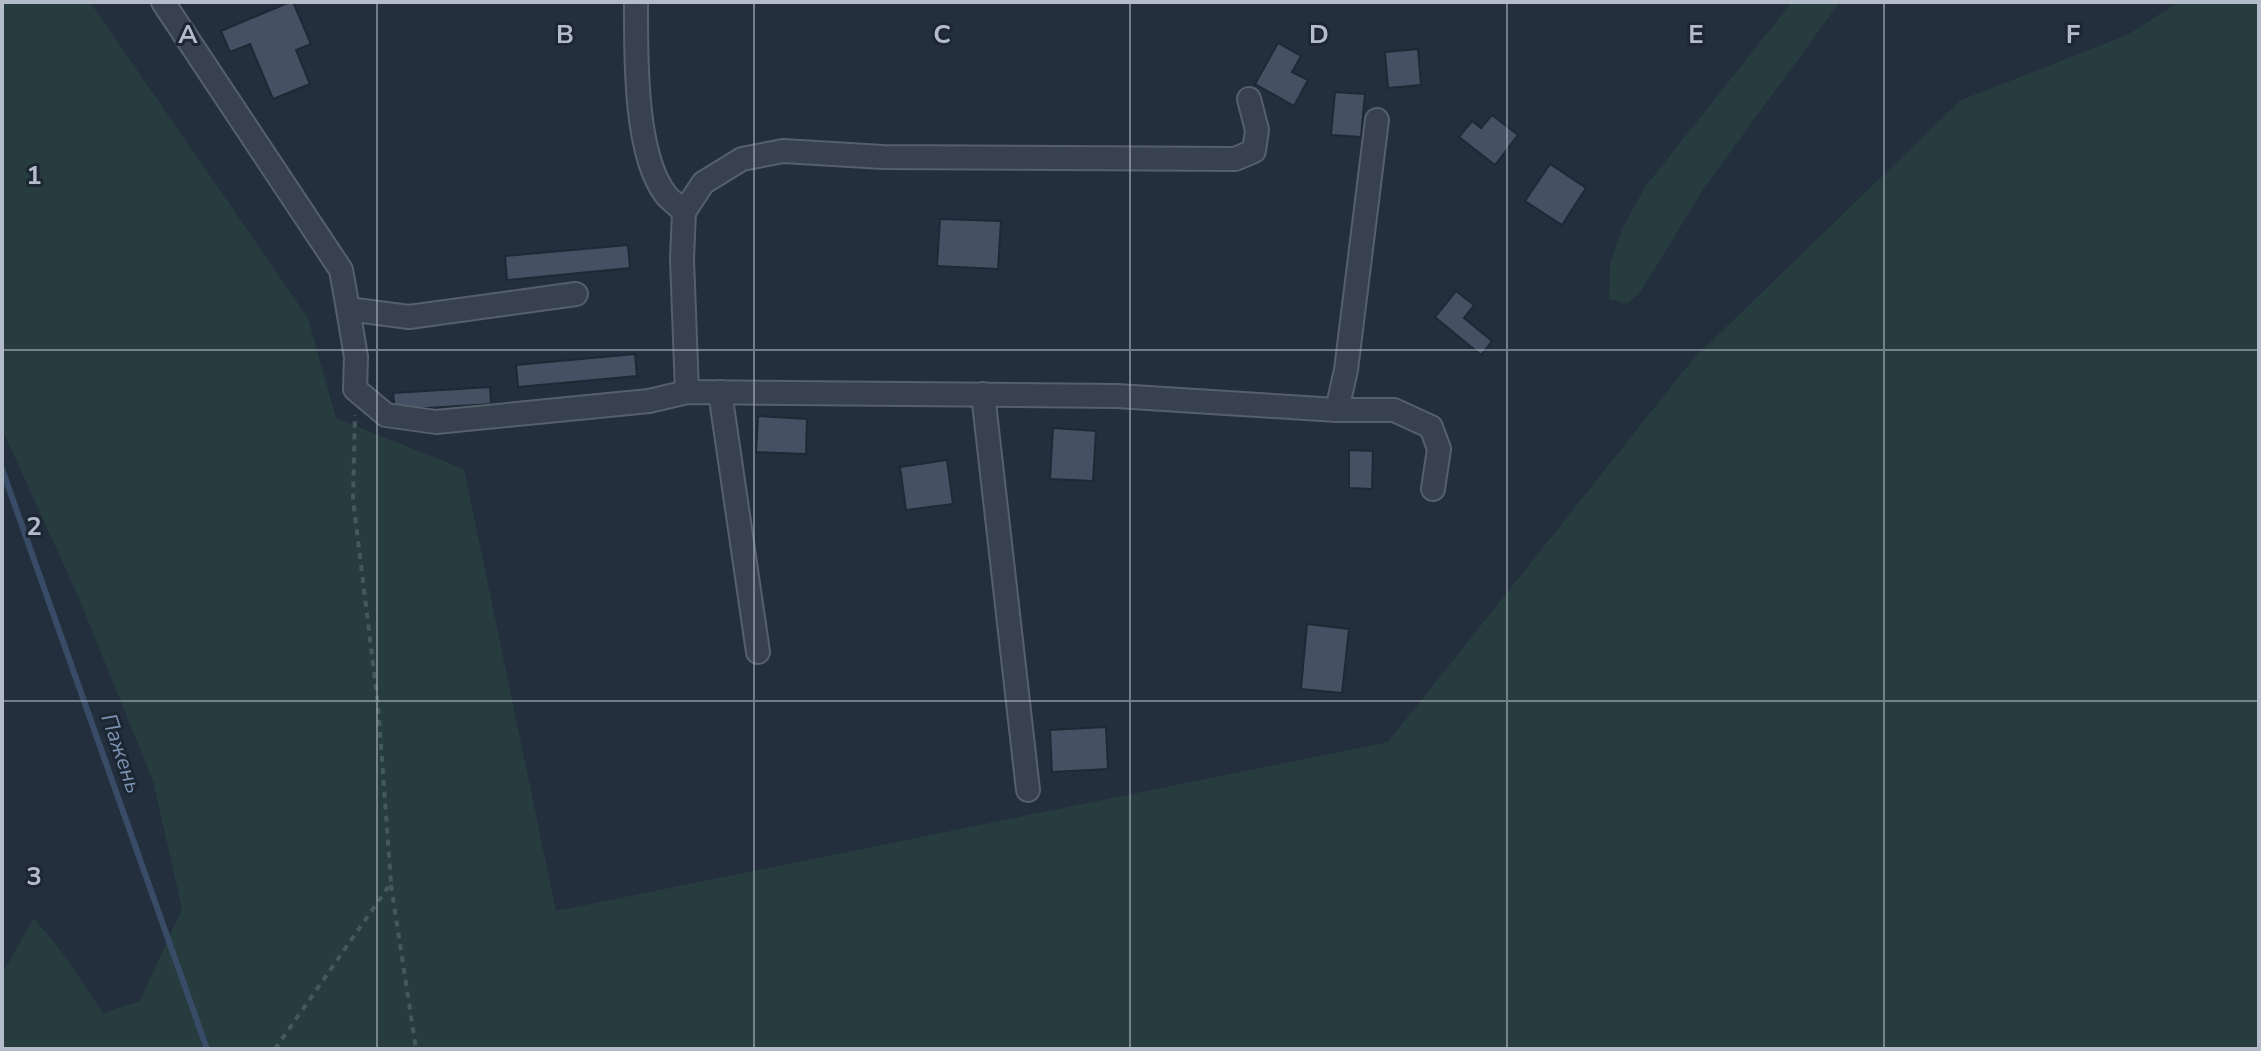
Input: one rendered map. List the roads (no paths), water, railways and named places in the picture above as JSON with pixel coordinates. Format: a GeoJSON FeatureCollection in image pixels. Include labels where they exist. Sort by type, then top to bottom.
{"type":"FeatureCollection","features":[{"type":"Feature","properties":{"kind":"street"},"geometry":{"type":"LineString","coordinates":[[163,2],[341,270],[356,357],[355,389],[386,415],[436,422],[649,401],[687,392],[1117,396],[1337,410],[1394,410],[1431,427],[1439,449],[1433,489]]}},
{"type":"Feature","properties":{"kind":"street"},"geometry":{"type":"LineString","coordinates":[[636,2],[636,83],[649,159],[665,195],[684,212]]}},
{"type":"Feature","properties":{"kind":"street"},"geometry":{"type":"LineString","coordinates":[[687,392],[682,259],[684,212],[703,183],[742,159],[783,151],[883,157],[1235,159],[1254,151],[1257,130],[1249,99]]}},
{"type":"Feature","properties":{"kind":"street"},"geometry":{"type":"LineString","coordinates":[[1337,410],[1346,370],[1377,120]]}},
{"type":"Feature","properties":{"kind":"street"},"geometry":{"type":"LineString","coordinates":[[348,309],[409,317],[576,294]]}},
{"type":"Feature","properties":{"kind":"street"},"geometry":{"type":"LineString","coordinates":[[720,392],[758,652]]}},
{"type":"Feature","properties":{"kind":"street"},"geometry":{"type":"LineString","coordinates":[[983,394],[1028,790]]}},
{"type":"Feature","properties":{"kind":"waterway","name":"Пажень"},"geometry":{"type":"LineString","coordinates":[[2,469],[207,1049]]}}]}
